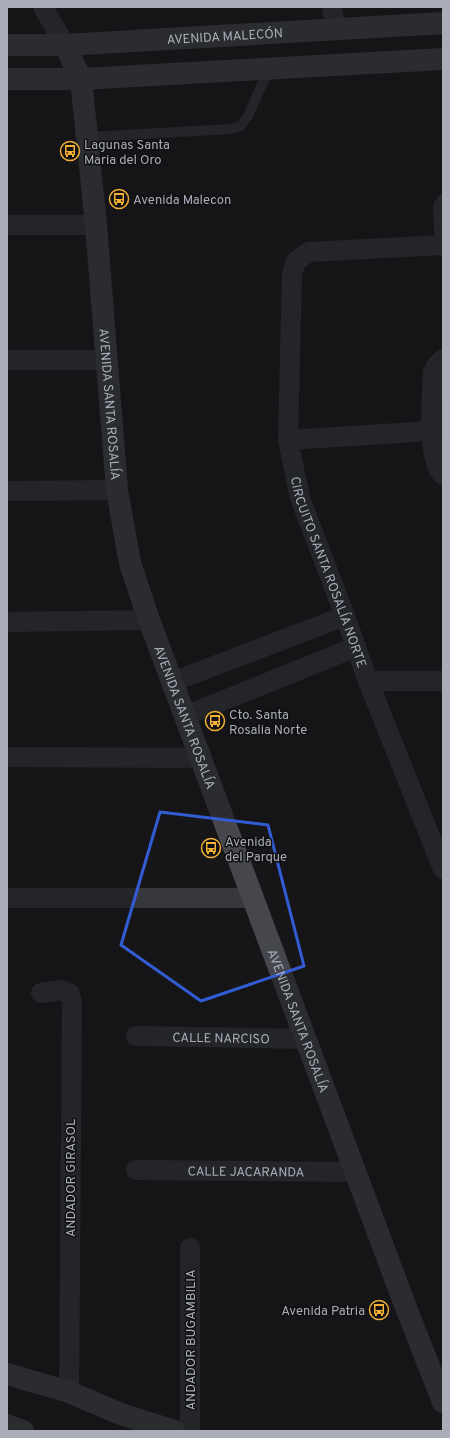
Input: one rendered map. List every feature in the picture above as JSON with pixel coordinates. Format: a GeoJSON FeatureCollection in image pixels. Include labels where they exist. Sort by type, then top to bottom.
{"type":"FeatureCollection","features":[{"type":"Feature","properties":{"kind":"street","name":"AVENIDA SANTA ROSALÍA"},"geometry":{"type":"LineString","coordinates":[[43,7],[65,45],[81,79],[96,224],[117,490],[130,563],[172,682],[355,1172],[443,1402]]}},
{"type":"Feature","properties":{"kind":"street"},"geometry":{"type":"LineString","coordinates":[[332,7],[336,30]]}},
{"type":"Feature","properties":{"kind":"street","name":"AVENIDA MALECÓN"},"geometry":{"type":"LineString","coordinates":[[7,45],[65,45],[443,23]]}},
{"type":"Feature","properties":{"kind":"street"},"geometry":{"type":"LineString","coordinates":[[7,79],[81,79],[443,58]]}},
{"type":"Feature","properties":{"kind":"street"},"geometry":{"type":"LineString","coordinates":[[7,225],[96,224]]}},
{"type":"Feature","properties":{"kind":"street","name":"CIRCUITO SANTA ROSALÍA NORTE"},"geometry":{"type":"LineString","coordinates":[[442,245],[309,252],[296,261],[292,274],[288,440],[300,498],[368,681],[443,869]]}},
{"type":"Feature","properties":{"kind":"street"},"geometry":{"type":"LineString","coordinates":[[443,359],[436,366],[433,372],[431,431],[435,460],[439,472],[443,475]]}},
{"type":"Feature","properties":{"kind":"street"},"geometry":{"type":"LineString","coordinates":[[7,360],[107,360]]}},
{"type":"Feature","properties":{"kind":"street"},"geometry":{"type":"LineString","coordinates":[[288,440],[431,431]]}},
{"type":"Feature","properties":{"kind":"street"},"geometry":{"type":"LineString","coordinates":[[7,491],[117,490]]}},
{"type":"Feature","properties":{"kind":"street"},"geometry":{"type":"LineString","coordinates":[[172,682],[345,616]]}},
{"type":"Feature","properties":{"kind":"street"},"geometry":{"type":"LineString","coordinates":[[7,622],[149,620]]}},
{"type":"Feature","properties":{"kind":"street"},"geometry":{"type":"LineString","coordinates":[[185,716],[356,647]]}},
{"type":"Feature","properties":{"kind":"street"},"geometry":{"type":"LineString","coordinates":[[368,681],[443,681]]}},
{"type":"Feature","properties":{"kind":"street"},"geometry":{"type":"LineString","coordinates":[[7,757],[201,758]]}},
{"type":"Feature","properties":{"kind":"street"},"geometry":{"type":"LineString","coordinates":[[7,898],[253,898]]}},
{"type":"Feature","properties":{"kind":"street","name":"ANDADOR GIRASOL"},"geometry":{"type":"LineString","coordinates":[[41,993],[61,990],[70,994],[72,1004],[69,1392]]}},
{"type":"Feature","properties":{"kind":"street","name":"CALLE NARCISO"},"geometry":{"type":"LineString","coordinates":[[136,1036],[306,1039]]}},
{"type":"Feature","properties":{"kind":"street","name":"CALLE JACARANDA"},"geometry":{"type":"LineString","coordinates":[[136,1170],[355,1172]]}},
{"type":"Feature","properties":{"kind":"street","name":"ANDADOR BUGAMBILIA"},"geometry":{"type":"LineString","coordinates":[[190,1248],[190,1431]]}},
{"type":"Feature","properties":{"kind":"street"},"geometry":{"type":"LineString","coordinates":[[7,1374],[69,1392],[121,1414],[174,1431]]}},
{"type":"Feature","properties":{"kind":"street"},"geometry":{"type":"LineString","coordinates":[[7,1425],[23,1431]]}},
{"type":"Feature","properties":{"kind":"lane"},"geometry":{"type":"LineString","coordinates":[[87,137],[231,129],[240,126],[248,116],[269,68]]}},
{"type":"Feature","properties":{"kind":"lane"},"geometry":{"type":"LineString","coordinates":[[442,245],[438,208],[443,199]]}},
{"type":"Feature","properties":{"kind":"highlighted area"},"geometry":{"type":"Polygon","coordinates":[[[160,812],[268,825],[304,966],[201,1001],[121,945],[160,812]]]}},
{"type":"Feature","properties":{"kind":"place","name":"Lagunas Santa Maria del Oro"},"geometry":{"type":"Point","coordinates":[70,151]}},
{"type":"Feature","properties":{"kind":"place","name":"Avenida Malecon"},"geometry":{"type":"Point","coordinates":[119,199]}},
{"type":"Feature","properties":{"kind":"place","name":"Cto. Santa Rosalia Norte"},"geometry":{"type":"Point","coordinates":[215,721]}},
{"type":"Feature","properties":{"kind":"place","name":"Avenida del Parque"},"geometry":{"type":"Point","coordinates":[211,848]}},
{"type":"Feature","properties":{"kind":"place","name":"Avenida Patria"},"geometry":{"type":"Point","coordinates":[379,1310]}}]}
